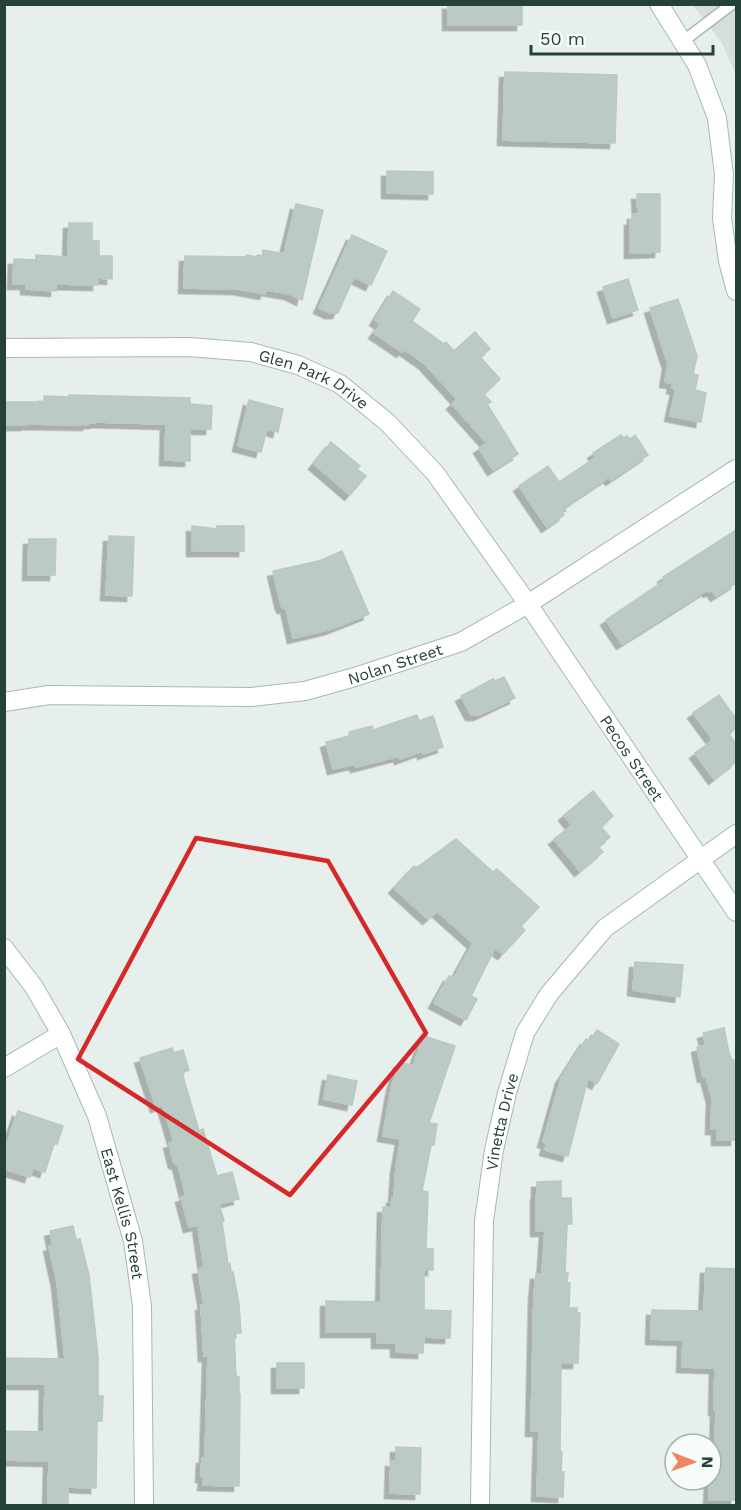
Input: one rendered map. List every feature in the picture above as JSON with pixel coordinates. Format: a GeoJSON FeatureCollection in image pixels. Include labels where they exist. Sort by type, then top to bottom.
{"type":"FeatureCollection","features":[{"type":"Feature","properties":{"kind":"street"},"geometry":{"type":"LineString","coordinates":[[659,4],[697,65],[717,118],[724,175],[722,218],[728,261],[736,291]]}},
{"type":"Feature","properties":{"kind":"street","name":"Glen Park Drive"},"geometry":{"type":"LineString","coordinates":[[4,348],[189,347],[251,352],[298,365],[340,384],[387,422],[435,473],[528,604]]}},
{"type":"Feature","properties":{"kind":"street","name":"Nolan Street"},"geometry":{"type":"LineString","coordinates":[[4,702],[50,695],[251,697],[305,691],[461,642],[528,604],[736,469]]}},
{"type":"Feature","properties":{"kind":"street","name":"Pecos Street"},"geometry":{"type":"LineString","coordinates":[[528,604],[736,912]]}},
{"type":"Feature","properties":{"kind":"street","name":"Vinetta Drive"},"geometry":{"type":"LineString","coordinates":[[480,1506],[484,1221],[494,1150],[507,1093],[525,1033],[549,994],[605,927],[736,834]]}},
{"type":"Feature","properties":{"kind":"street","name":"East Kellis Street"},"geometry":{"type":"LineString","coordinates":[[4,948],[34,987],[61,1034],[97,1116],[133,1241],[142,1306],[144,1506]]}},
{"type":"Feature","properties":{"kind":"street"},"geometry":{"type":"LineString","coordinates":[[4,1068],[61,1034]]}},
{"type":"Feature","properties":{"kind":"lane"},"geometry":{"type":"LineString","coordinates":[[682,42],[732,4]]}},
{"type":"Feature","properties":{"kind":"highlighted area"},"geometry":{"type":"Polygon","coordinates":[[[196,838],[328,861],[426,1033],[290,1195],[78,1059],[196,838]]]}},
{"type":"Feature","properties":{"kind":"shaded area"},"geometry":{"type":"Polygon","coordinates":[[[693,5],[736,5],[736,75],[722,43],[693,5]]]}},
{"type":"Feature","properties":{"kind":"building"},"geometry":{"type":"Polygon","coordinates":[[[448,4],[522,4],[522,25],[448,25],[448,4]]]}},
{"type":"Feature","properties":{"kind":"building"},"geometry":{"type":"Polygon","coordinates":[[[505,72],[617,75],[615,143],[503,140],[505,72]]]}},
{"type":"Feature","properties":{"kind":"building"},"geometry":{"type":"Polygon","coordinates":[[[387,171],[433,172],[433,194],[387,193],[387,171]]]}},
{"type":"Feature","properties":{"kind":"building"},"geometry":{"type":"Polygon","coordinates":[[[637,194],[660,194],[660,252],[630,253],[630,220],[633,220],[633,214],[638,214],[637,194]]]}},
{"type":"Feature","properties":{"kind":"building"},"geometry":{"type":"Polygon","coordinates":[[[296,204],[323,210],[302,300],[290,294],[266,290],[265,294],[238,289],[184,288],[185,256],[246,257],[247,255],[262,258],[263,250],[284,254],[296,204]]]}},
{"type":"Feature","properties":{"kind":"building"},"geometry":{"type":"Polygon","coordinates":[[[69,223],[92,223],[92,241],[99,241],[99,256],[112,256],[112,279],[98,278],[98,285],[56,284],[56,291],[26,289],[26,284],[13,284],[14,259],[36,260],[36,255],[68,257],[69,223]]]}},
{"type":"Feature","properties":{"kind":"building"},"geometry":{"type":"Polygon","coordinates":[[[352,235],[387,251],[371,285],[354,277],[338,313],[330,313],[319,308],[352,235]]]}},
{"type":"Feature","properties":{"kind":"building"},"geometry":{"type":"Polygon","coordinates":[[[628,279],[638,310],[613,318],[603,287],[628,279]]]}},
{"type":"Feature","properties":{"kind":"building"},"geometry":{"type":"Polygon","coordinates":[[[393,291],[420,309],[412,321],[444,344],[446,342],[454,351],[475,332],[490,349],[480,357],[500,379],[484,394],[491,402],[487,404],[518,454],[493,470],[479,448],[487,443],[452,404],[457,399],[425,364],[404,349],[402,352],[374,333],[381,324],[375,320],[393,291]]]}},
{"type":"Feature","properties":{"kind":"building"},"geometry":{"type":"Polygon","coordinates":[[[678,299],[697,356],[693,374],[698,375],[695,390],[706,393],[701,422],[670,416],[676,389],[672,388],[673,383],[665,382],[668,364],[650,308],[678,299]]]}},
{"type":"Feature","properties":{"kind":"building"},"geometry":{"type":"Polygon","coordinates":[[[69,395],[190,398],[190,404],[212,406],[211,429],[190,429],[190,461],[165,460],[166,424],[95,422],[88,423],[88,425],[4,425],[4,402],[44,402],[44,396],[69,397],[69,395]]]}},
{"type":"Feature","properties":{"kind":"building"},"geometry":{"type":"Polygon","coordinates":[[[249,400],[283,409],[278,432],[267,429],[261,452],[238,446],[249,400]]]}},
{"type":"Feature","properties":{"kind":"building"},"geometry":{"type":"Polygon","coordinates":[[[621,435],[630,439],[635,435],[648,455],[611,480],[609,477],[570,503],[571,505],[561,511],[564,515],[547,527],[519,486],[548,466],[559,482],[596,457],[593,453],[621,435]]]}},
{"type":"Feature","properties":{"kind":"building"},"geometry":{"type":"Polygon","coordinates":[[[331,442],[360,466],[357,469],[366,476],[350,495],[314,464],[331,442]]]}},
{"type":"Feature","properties":{"kind":"building"},"geometry":{"type":"Polygon","coordinates":[[[192,526],[217,529],[217,526],[244,526],[244,551],[192,551],[192,526]]]}},
{"type":"Feature","properties":{"kind":"building"},"geometry":{"type":"Polygon","coordinates":[[[736,530],[736,583],[716,596],[712,590],[709,592],[707,590],[622,644],[606,620],[665,580],[663,577],[736,530]]]}},
{"type":"Feature","properties":{"kind":"building"},"geometry":{"type":"Polygon","coordinates":[[[109,536],[134,537],[132,596],[106,595],[109,536]]]}},
{"type":"Feature","properties":{"kind":"building"},"geometry":{"type":"Polygon","coordinates":[[[29,539],[56,539],[55,575],[28,575],[29,539]]]}},
{"type":"Feature","properties":{"kind":"building"},"geometry":{"type":"Polygon","coordinates":[[[342,551],[369,614],[331,629],[293,638],[286,607],[283,608],[281,605],[273,571],[319,561],[342,551]]]}},
{"type":"Feature","properties":{"kind":"building"},"geometry":{"type":"Polygon","coordinates":[[[504,677],[515,698],[479,715],[471,715],[461,696],[493,679],[495,681],[504,677]]]}},
{"type":"Feature","properties":{"kind":"building"},"geometry":{"type":"Polygon","coordinates":[[[719,695],[736,719],[736,728],[729,734],[736,744],[736,762],[714,779],[695,753],[713,740],[693,713],[719,695]]]}},
{"type":"Feature","properties":{"kind":"building"},"geometry":{"type":"Polygon","coordinates":[[[417,715],[419,721],[433,716],[443,747],[400,759],[399,756],[356,767],[355,764],[333,769],[326,742],[350,736],[349,732],[372,726],[373,730],[417,715]]]}},
{"type":"Feature","properties":{"kind":"building"},"geometry":{"type":"Polygon","coordinates":[[[593,791],[613,816],[601,827],[610,837],[598,847],[603,852],[580,871],[554,839],[572,825],[564,815],[593,791]]]}},
{"type":"Feature","properties":{"kind":"building"},"geometry":{"type":"Polygon","coordinates":[[[456,839],[493,872],[497,869],[539,907],[521,926],[525,930],[503,954],[495,948],[471,996],[477,999],[466,1020],[434,1003],[449,976],[454,978],[473,943],[437,911],[428,919],[394,888],[414,866],[416,868],[456,839]]]}},
{"type":"Feature","properties":{"kind":"building"},"geometry":{"type":"Polygon","coordinates":[[[635,962],[683,965],[680,997],[633,990],[635,962]]]}},
{"type":"Feature","properties":{"kind":"building"},"geometry":{"type":"Polygon","coordinates":[[[724,1028],[729,1053],[732,1060],[736,1060],[736,1140],[717,1140],[717,1129],[711,1129],[712,1098],[706,1076],[703,1077],[697,1047],[706,1045],[703,1033],[724,1028]]]}},
{"type":"Feature","properties":{"kind":"building"},"geometry":{"type":"Polygon","coordinates":[[[597,1030],[619,1044],[597,1084],[588,1078],[568,1156],[545,1150],[547,1143],[543,1142],[561,1078],[586,1039],[590,1041],[597,1030]]]}},
{"type":"Feature","properties":{"kind":"building"},"geometry":{"type":"Polygon","coordinates":[[[424,1036],[455,1046],[429,1123],[437,1124],[422,1191],[428,1192],[426,1249],[433,1249],[433,1270],[424,1270],[424,1310],[451,1311],[450,1338],[424,1337],[423,1353],[396,1352],[396,1343],[377,1343],[377,1332],[326,1332],[326,1301],[381,1302],[383,1207],[391,1208],[392,1198],[394,1198],[401,1139],[383,1136],[392,1085],[400,1062],[413,1066],[424,1036]]]}},
{"type":"Feature","properties":{"kind":"building"},"geometry":{"type":"Polygon","coordinates":[[[172,1048],[174,1053],[183,1050],[189,1070],[182,1073],[199,1131],[203,1129],[217,1176],[232,1172],[239,1199],[219,1204],[224,1221],[222,1222],[228,1264],[233,1272],[239,1304],[241,1333],[234,1333],[236,1376],[239,1377],[240,1394],[239,1486],[203,1485],[204,1477],[201,1477],[202,1458],[205,1458],[208,1356],[204,1356],[201,1305],[204,1305],[198,1269],[204,1268],[198,1225],[189,1227],[181,1197],[186,1196],[178,1164],[174,1163],[169,1143],[174,1142],[163,1105],[156,1107],[140,1058],[172,1048]]]}},
{"type":"Feature","properties":{"kind":"building"},"geometry":{"type":"Polygon","coordinates":[[[328,1075],[357,1081],[352,1105],[324,1099],[328,1075]]]}},
{"type":"Feature","properties":{"kind":"building"},"geometry":{"type":"Polygon","coordinates":[[[18,1111],[63,1126],[57,1144],[54,1144],[45,1172],[33,1168],[30,1177],[4,1169],[4,1152],[18,1111]]]}},
{"type":"Feature","properties":{"kind":"building"},"geometry":{"type":"Polygon","coordinates":[[[561,1181],[561,1198],[571,1198],[572,1224],[567,1224],[565,1273],[568,1273],[567,1283],[570,1283],[569,1308],[577,1308],[577,1313],[580,1313],[578,1363],[561,1363],[560,1452],[562,1452],[561,1472],[564,1472],[563,1497],[537,1496],[539,1431],[531,1431],[534,1295],[536,1274],[542,1274],[545,1231],[536,1231],[537,1182],[561,1181]]]}},
{"type":"Feature","properties":{"kind":"building"},"geometry":{"type":"Polygon","coordinates":[[[73,1226],[76,1240],[80,1239],[89,1275],[98,1357],[98,1396],[103,1396],[102,1421],[97,1421],[96,1488],[68,1487],[68,1506],[48,1506],[49,1461],[4,1460],[4,1431],[44,1432],[45,1384],[6,1384],[6,1358],[65,1359],[57,1282],[49,1246],[53,1245],[50,1231],[73,1226]]]}},
{"type":"Feature","properties":{"kind":"building"},"geometry":{"type":"Polygon","coordinates":[[[706,1268],[736,1269],[736,1500],[709,1500],[709,1492],[723,1492],[723,1432],[716,1432],[715,1368],[682,1367],[683,1340],[651,1339],[652,1310],[704,1311],[706,1268]]]}},
{"type":"Feature","properties":{"kind":"building"},"geometry":{"type":"Polygon","coordinates":[[[277,1363],[304,1363],[304,1388],[277,1388],[277,1363]]]}},
{"type":"Feature","properties":{"kind":"building"},"geometry":{"type":"Polygon","coordinates":[[[396,1447],[421,1448],[420,1494],[390,1493],[391,1461],[396,1462],[396,1447]]]}}]}
